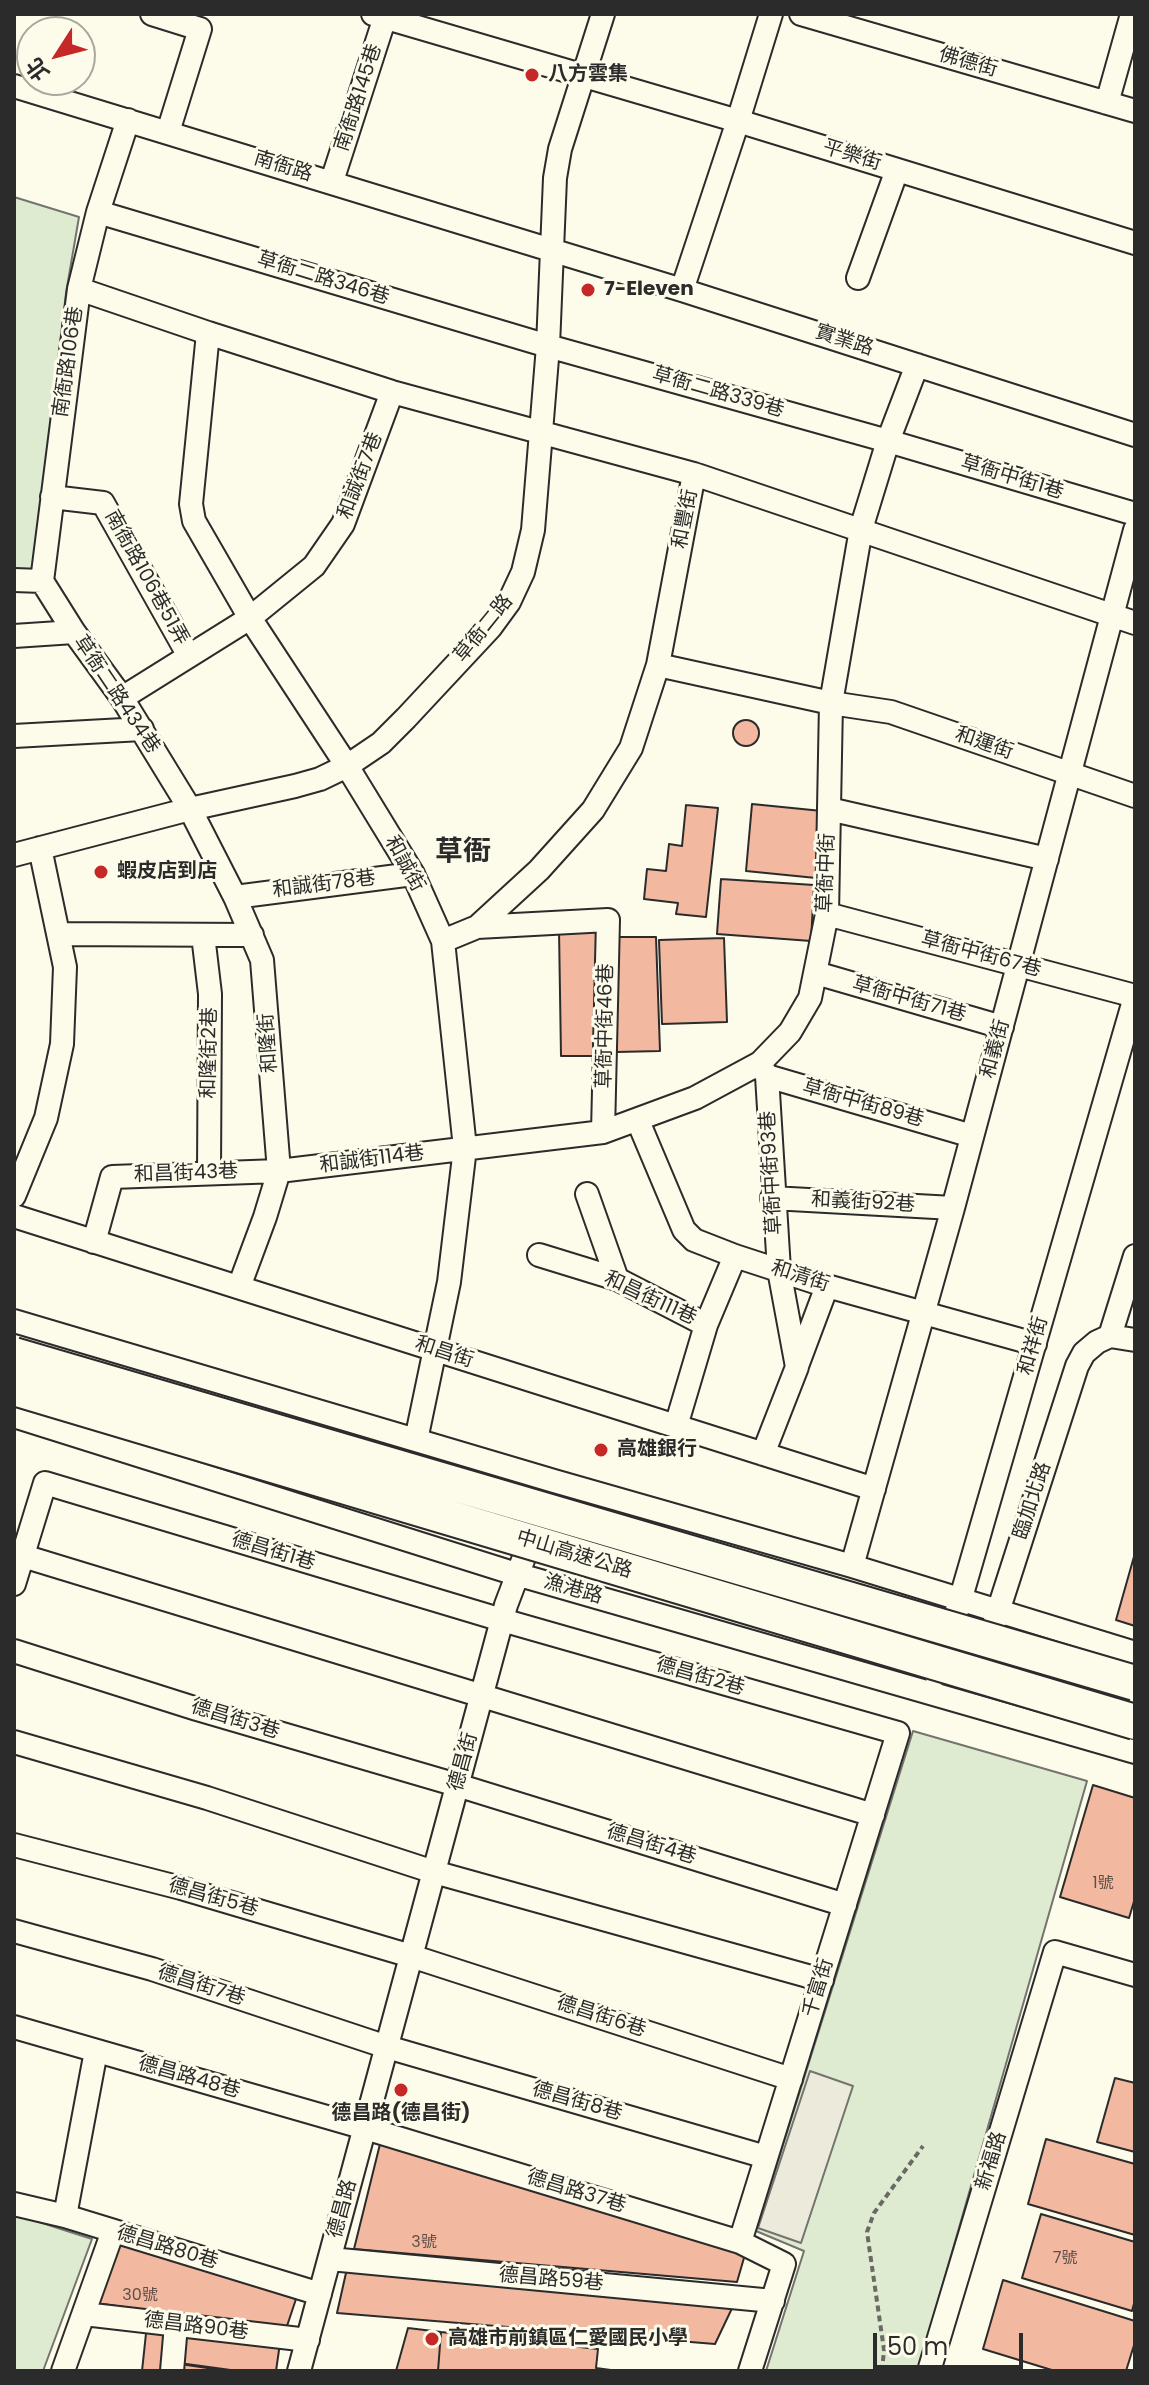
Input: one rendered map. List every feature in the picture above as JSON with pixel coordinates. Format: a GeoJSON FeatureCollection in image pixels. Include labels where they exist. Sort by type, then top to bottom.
{"type":"FeatureCollection","features":[{"type":"Feature","properties":{"kind":"highway","name":"中山高速公路"},"geometry":{"type":"LineString","coordinates":[[14,1355],[1135,1683]]}},
{"type":"Feature","properties":{"kind":"highway","name":"中山高速公路"},"geometry":{"type":"LineString","coordinates":[[14,1388],[1135,1722]]}},
{"type":"Feature","properties":{"kind":"street"},"geometry":{"type":"LineString","coordinates":[[152,14],[200,29],[168,132]]}},
{"type":"Feature","properties":{"kind":"street","name":"草衙二路"},"geometry":{"type":"LineString","coordinates":[[14,855],[320,779],[347,766],[381,743],[406,718],[490,628],[509,602],[523,572],[533,530],[548,346],[555,178],[560,149],[603,14]]}},
{"type":"Feature","properties":{"kind":"street"},"geometry":{"type":"LineString","coordinates":[[682,290],[771,14]]}},
{"type":"Feature","properties":{"kind":"street","name":"佛德街"},"geometry":{"type":"LineString","coordinates":[[801,14],[1135,111]]}},
{"type":"Feature","properties":{"kind":"street"},"geometry":{"type":"LineString","coordinates":[[1107,103],[1132,14]]}},
{"type":"Feature","properties":{"kind":"street","name":"平樂街"},"geometry":{"type":"LineString","coordinates":[[381,15],[1135,243]]}},
{"type":"Feature","properties":{"kind":"street","name":"南衙路145巷"},"geometry":{"type":"LineString","coordinates":[[332,181],[381,15]]}},
{"type":"Feature","properties":{"kind":"street","name":"南衙路"},"geometry":{"type":"LineString","coordinates":[[14,86],[552,250]]}},
{"type":"Feature","properties":{"kind":"street","name":"南衙路106巷"},"geometry":{"type":"LineString","coordinates":[[42,581],[79,289],[98,212],[128,120]]}},
{"type":"Feature","properties":{"kind":"street"},"geometry":{"type":"LineString","coordinates":[[858,278],[897,170]]}},
{"type":"Feature","properties":{"kind":"street","name":"草衙二路346巷"},"geometry":{"type":"LineString","coordinates":[[98,212],[548,346]]}},
{"type":"Feature","properties":{"kind":"street","name":"實業路"},"geometry":{"type":"LineString","coordinates":[[552,250],[1135,435]]}},
{"type":"Feature","properties":{"kind":"street"},"geometry":{"type":"LineString","coordinates":[[79,289],[392,392],[694,474]]}},
{"type":"Feature","properties":{"kind":"street","name":"和誠街"},"geometry":{"type":"LineString","coordinates":[[208,333],[191,504],[194,521],[250,618],[413,874],[443,941],[465,1148],[449,1282],[416,1440]]}},
{"type":"Feature","properties":{"kind":"street","name":"草衙二路339巷"},"geometry":{"type":"LineString","coordinates":[[548,346],[888,441]]}},
{"type":"Feature","properties":{"kind":"street","name":"草衙中街"},"geometry":{"type":"LineString","coordinates":[[465,1148],[603,1132],[763,1070],[810,998],[827,914],[831,703],[861,529],[888,441],[917,365]]}},
{"type":"Feature","properties":{"kind":"street","name":"和誠街7巷"},"geometry":{"type":"LineString","coordinates":[[122,698],[250,618],[314,566],[343,524],[392,392]]}},
{"type":"Feature","properties":{"kind":"street","name":"草衙中街1巷"},"geometry":{"type":"LineString","coordinates":[[888,441],[1135,514]]}},
{"type":"Feature","properties":{"kind":"street","name":"和豐街"},"geometry":{"type":"LineString","coordinates":[[443,941],[477,927],[539,870],[593,810],[631,748],[658,665],[694,474],[1135,623]]}},
{"type":"Feature","properties":{"kind":"street","name":"南衙路106巷51弄"},"geometry":{"type":"LineString","coordinates":[[52,497],[103,503],[189,656]]}},
{"type":"Feature","properties":{"kind":"street","name":"和義街"},"geometry":{"type":"LineString","coordinates":[[852,1566],[953,1208],[1135,530]]}},
{"type":"Feature","properties":{"kind":"street"},"geometry":{"type":"LineString","coordinates":[[14,580],[42,581]]}},
{"type":"Feature","properties":{"kind":"street","name":"草衙二路434巷"},"geometry":{"type":"LineString","coordinates":[[42,581],[122,698],[190,809]]}},
{"type":"Feature","properties":{"kind":"street"},"geometry":{"type":"LineString","coordinates":[[14,636],[74,632]]}},
{"type":"Feature","properties":{"kind":"street","name":"和運街"},"geometry":{"type":"LineString","coordinates":[[658,665],[831,703],[891,712],[1135,796]]}},
{"type":"Feature","properties":{"kind":"street"},"geometry":{"type":"LineString","coordinates":[[14,736],[142,729]]}},
{"type":"Feature","properties":{"kind":"street","name":"和隆街"},"geometry":{"type":"LineString","coordinates":[[190,809],[235,897],[262,960],[279,1171],[239,1287]]}},
{"type":"Feature","properties":{"kind":"street"},"geometry":{"type":"LineString","coordinates":[[829,809],[1047,859]]}},
{"type":"Feature","properties":{"kind":"street"},"geometry":{"type":"LineString","coordinates":[[14,1196],[46,1118],[62,1044],[65,967],[40,848]]}},
{"type":"Feature","properties":{"kind":"street","name":"和誠街78巷"},"geometry":{"type":"LineString","coordinates":[[235,897],[413,874]]}},
{"type":"Feature","properties":{"kind":"street","name":"草衙中街67巷"},"geometry":{"type":"LineString","coordinates":[[827,914],[1135,996]]}},
{"type":"Feature","properties":{"kind":"street","name":"草衙中街46巷"},"geometry":{"type":"LineString","coordinates":[[477,927],[608,920],[603,1132]]}},
{"type":"Feature","properties":{"kind":"street"},"geometry":{"type":"LineString","coordinates":[[59,934],[252,935]]}},
{"type":"Feature","properties":{"kind":"street","name":"和隆街2巷"},"geometry":{"type":"LineString","coordinates":[[203,935],[210,994],[209,1172]]}},
{"type":"Feature","properties":{"kind":"street","name":"草衙中街71巷"},"geometry":{"type":"LineString","coordinates":[[816,973],[1002,1027]]}},
{"type":"Feature","properties":{"kind":"street","name":"和祥街"},"geometry":{"type":"LineString","coordinates":[[931,1693],[1135,996]]}},
{"type":"Feature","properties":{"kind":"street","name":"草衙中街89巷"},"geometry":{"type":"LineString","coordinates":[[763,1070],[972,1136]]}},
{"type":"Feature","properties":{"kind":"street","name":"草衙中街93巷"},"geometry":{"type":"LineString","coordinates":[[763,1070],[779,1270],[797,1367]]}},
{"type":"Feature","properties":{"kind":"street","name":"和清街"},"geometry":{"type":"LineString","coordinates":[[638,1121],[684,1230],[694,1240],[827,1286],[1035,1344]]}},
{"type":"Feature","properties":{"kind":"street","name":"和誠街114巷"},"geometry":{"type":"LineString","coordinates":[[279,1171],[465,1148]]}},
{"type":"Feature","properties":{"kind":"street","name":"和昌街43巷"},"geometry":{"type":"LineString","coordinates":[[94,1242],[112,1177],[279,1171]]}},
{"type":"Feature","properties":{"kind":"street"},"geometry":{"type":"LineString","coordinates":[[587,1194],[617,1279]]}},
{"type":"Feature","properties":{"kind":"street","name":"和義街92巷"},"geometry":{"type":"LineString","coordinates":[[772,1198],[953,1208]]}},
{"type":"Feature","properties":{"kind":"street","name":"和昌街"},"geometry":{"type":"LineString","coordinates":[[14,1216],[874,1489]]}},
{"type":"Feature","properties":{"kind":"street","name":"和昌街111巷"},"geometry":{"type":"LineString","coordinates":[[539,1255],[617,1279],[706,1325],[676,1426]]}},
{"type":"Feature","properties":{"kind":"street"},"geometry":{"type":"LineString","coordinates":[[706,1325],[735,1256]]}},
{"type":"Feature","properties":{"kind":"street"},"geometry":{"type":"LineString","coordinates":[[1135,1256],[1110,1336],[1135,1340]]}},
{"type":"Feature","properties":{"kind":"street"},"geometry":{"type":"LineString","coordinates":[[763,1454],[827,1286]]}},
{"type":"Feature","properties":{"kind":"street"},"geometry":{"type":"LineString","coordinates":[[14,1321],[852,1566],[1135,1653]]}},
{"type":"Feature","properties":{"kind":"street","name":"臨加北路"},"geometry":{"type":"LineString","coordinates":[[970,1705],[1077,1366],[1084,1353],[1110,1336]]}},
{"type":"Feature","properties":{"kind":"street","name":"漁港路"},"geometry":{"type":"LineString","coordinates":[[14,1416],[516,1574],[1135,1752]]}},
{"type":"Feature","properties":{"kind":"street","name":"德昌街"},"geometry":{"type":"LineString","coordinates":[[387,2047],[502,1620],[516,1574],[554,1481]]}},
{"type":"Feature","properties":{"kind":"street","name":"德昌街1巷"},"geometry":{"type":"LineString","coordinates":[[23,1556],[45,1483],[502,1620]]}},
{"type":"Feature","properties":{"kind":"street"},"geometry":{"type":"LineString","coordinates":[[14,1584],[23,1556],[873,1815]]}},
{"type":"Feature","properties":{"kind":"street","name":"德昌街2巷"},"geometry":{"type":"LineString","coordinates":[[502,1620],[898,1733]]}},
{"type":"Feature","properties":{"kind":"street","name":"德昌街3巷"},"geometry":{"type":"LineString","coordinates":[[14,1651],[197,1709],[457,1785]]}},
{"type":"Feature","properties":{"kind":"street","name":"千富街"},"geometry":{"type":"LineString","coordinates":[[740,2242],[898,1733]]}},
{"type":"Feature","properties":{"kind":"street"},"geometry":{"type":"LineString","coordinates":[[14,1742],[207,1798],[434,1872],[822,1980]]}},
{"type":"Feature","properties":{"kind":"street","name":"德昌街4巷"},"geometry":{"type":"LineString","coordinates":[[457,1785],[845,1905]]}},
{"type":"Feature","properties":{"kind":"street","name":"德昌街5巷"},"geometry":{"type":"LineString","coordinates":[[14,1845],[181,1888],[411,1956]]}},
{"type":"Feature","properties":{"kind":"street","name":"德昌街7巷"},"geometry":{"type":"LineString","coordinates":[[14,1931],[152,1969],[387,2047]]}},
{"type":"Feature","properties":{"kind":"street","name":"新福路"},"geometry":{"type":"LineString","coordinates":[[929,2371],[1055,1952],[1135,1975]]}},
{"type":"Feature","properties":{"kind":"street","name":"德昌街6巷"},"geometry":{"type":"LineString","coordinates":[[411,1956],[791,2079]]}},
{"type":"Feature","properties":{"kind":"street","name":"德昌路48巷"},"geometry":{"type":"LineString","coordinates":[[14,2027],[365,2128]]}},
{"type":"Feature","properties":{"kind":"street","name":"德昌路"},"geometry":{"type":"LineString","coordinates":[[299,2371],[387,2047]]}},
{"type":"Feature","properties":{"kind":"street","name":"德昌街8巷"},"geometry":{"type":"LineString","coordinates":[[387,2047],[766,2157]]}},
{"type":"Feature","properties":{"kind":"street"},"geometry":{"type":"LineString","coordinates":[[65,2216],[96,2051]]}},
{"type":"Feature","properties":{"kind":"street","name":"德昌路37巷"},"geometry":{"type":"LineString","coordinates":[[365,2128],[740,2242],[784,2264],[773,2301]]}},
{"type":"Feature","properties":{"kind":"street","name":"德昌路80巷"},"geometry":{"type":"LineString","coordinates":[[14,2204],[65,2216],[320,2294]]}},
{"type":"Feature","properties":{"kind":"street"},"geometry":{"type":"LineString","coordinates":[[63,2371],[113,2231]]}},
{"type":"Feature","properties":{"kind":"street","name":"德昌路59巷"},"geometry":{"type":"LineString","coordinates":[[330,2259],[773,2301]]}},
{"type":"Feature","properties":{"kind":"street"},"geometry":{"type":"LineString","coordinates":[[750,2371],[773,2301]]}},
{"type":"Feature","properties":{"kind":"street","name":"德昌路90巷"},"geometry":{"type":"LineString","coordinates":[[84,2314],[308,2340]]}},
{"type":"Feature","properties":{"kind":"street"},"geometry":{"type":"LineString","coordinates":[[172,2371],[176,2325]]}},
{"type":"Feature","properties":{"kind":"path"},"geometry":{"type":"LineString","coordinates":[[882,2371],[884,2350],[867,2232],[874,2213],[923,2146]]}},
{"type":"Feature","properties":{"kind":"green space"},"geometry":{"type":"Polygon","coordinates":[[[14,197],[79,217],[66,293],[34,571],[14,570],[14,197]]]}},
{"type":"Feature","properties":{"kind":"green space"},"geometry":{"type":"Polygon","coordinates":[[[913,1731],[1087,1781],[918,2371],[766,2371],[804,2251],[756,2231],[913,1731]]]}},
{"type":"Feature","properties":{"kind":"green space"},"geometry":{"type":"Polygon","coordinates":[[[14,2214],[92,2239],[43,2371],[14,2371],[14,2214]]]}},
{"type":"Feature","properties":{"kind":"shaded area"},"geometry":{"type":"Polygon","coordinates":[[[810,2071],[853,2086],[801,2243],[758,2228],[810,2071]]]}},
{"type":"Feature","properties":{"kind":"building"},"geometry":{"type":"Polygon","coordinates":[[[746,720],[755,724],[759,733],[755,742],[746,746],[737,742],[733,733],[737,724],[746,720]]]}},
{"type":"Feature","properties":{"kind":"building"},"geometry":{"type":"Polygon","coordinates":[[[752,804],[822,811],[816,878],[746,871],[752,804]]]}},
{"type":"Feature","properties":{"kind":"building"},"geometry":{"type":"Polygon","coordinates":[[[686,805],[718,808],[706,917],[676,914],[678,903],[644,899],[647,869],[666,871],[669,844],[682,846],[686,805]]]}},
{"type":"Feature","properties":{"kind":"building"},"geometry":{"type":"Polygon","coordinates":[[[721,879],[814,885],[811,941],[717,934],[721,879]]]}},
{"type":"Feature","properties":{"kind":"building"},"geometry":{"type":"Polygon","coordinates":[[[559,930],[600,930],[602,1056],[561,1056],[559,930]]]}},
{"type":"Feature","properties":{"kind":"building"},"geometry":{"type":"Polygon","coordinates":[[[614,937],[656,937],[660,1051],[617,1052],[614,937]]]}},
{"type":"Feature","properties":{"kind":"building"},"geometry":{"type":"Polygon","coordinates":[[[724,938],[727,1022],[662,1024],[659,940],[724,938]]]}},
{"type":"Feature","properties":{"kind":"building"},"geometry":{"type":"Polygon","coordinates":[[[1135,1553],[1135,1626],[1116,1620],[1135,1553]]]}},
{"type":"Feature","properties":{"kind":"building"},"geometry":{"type":"Polygon","coordinates":[[[1093,1785],[1135,1798],[1135,1898],[1129,1918],[1060,1897],[1093,1785]]]}},
{"type":"Feature","properties":{"kind":"building"},"geometry":{"type":"Polygon","coordinates":[[[1115,2078],[1135,2083],[1135,2152],[1097,2142],[1115,2078]]]}},
{"type":"Feature","properties":{"kind":"building"},"geometry":{"type":"Polygon","coordinates":[[[382,2136],[746,2251],[737,2282],[354,2249],[382,2136]]]}},
{"type":"Feature","properties":{"kind":"building"},"geometry":{"type":"Polygon","coordinates":[[[1046,2139],[1135,2164],[1135,2235],[1028,2204],[1046,2139]]]}},
{"type":"Feature","properties":{"kind":"building"},"geometry":{"type":"Polygon","coordinates":[[[1041,2214],[1135,2242],[1135,2300],[1132,2311],[1022,2278],[1041,2214]]]}},
{"type":"Feature","properties":{"kind":"building"},"geometry":{"type":"Polygon","coordinates":[[[115,2238],[296,2299],[286,2329],[95,2303],[115,2238]]]}},
{"type":"Feature","properties":{"kind":"building"},"geometry":{"type":"Polygon","coordinates":[[[348,2264],[735,2302],[715,2344],[337,2313],[348,2264]]]}},
{"type":"Feature","properties":{"kind":"building"},"geometry":{"type":"Polygon","coordinates":[[[1003,2280],[1135,2321],[1135,2342],[1126,2371],[1055,2371],[983,2349],[1003,2280]]]}},
{"type":"Feature","properties":{"kind":"building"},"geometry":{"type":"Polygon","coordinates":[[[147,2324],[173,2327],[169,2371],[142,2371],[147,2324]]]}},
{"type":"Feature","properties":{"kind":"building"},"geometry":{"type":"Polygon","coordinates":[[[408,2328],[441,2332],[438,2371],[396,2371],[408,2328]]]}},
{"type":"Feature","properties":{"kind":"building"},"geometry":{"type":"Polygon","coordinates":[[[184,2329],[280,2343],[276,2371],[238,2371],[179,2363],[184,2329]]]}},
{"type":"Feature","properties":{"kind":"building"},"geometry":{"type":"Polygon","coordinates":[[[441,2332],[598,2349],[596,2368],[618,2371],[438,2371],[441,2332]]]}},
{"type":"Feature","properties":{"kind":"building"},"geometry":{"type":"Polygon","coordinates":[[[180,2364],[228,2371],[179,2371],[180,2364]]]}},
{"type":"Feature","properties":{"kind":"place","name":"八方雲集"},"geometry":{"type":"Point","coordinates":[532,75]}},
{"type":"Feature","properties":{"kind":"place","name":"7-Eleven"},"geometry":{"type":"Point","coordinates":[588,290]}},
{"type":"Feature","properties":{"kind":"place","name":"蝦皮店到店"},"geometry":{"type":"Point","coordinates":[101,872]}},
{"type":"Feature","properties":{"kind":"place","name":"高雄銀行"},"geometry":{"type":"Point","coordinates":[601,1450]}},
{"type":"Feature","properties":{"kind":"place","name":"德昌路(德昌街)"},"geometry":{"type":"Point","coordinates":[401,2090]}},
{"type":"Feature","properties":{"kind":"place","name":"高雄市前鎮區仁愛國民小學"},"geometry":{"type":"Point","coordinates":[432,2339]}},
{"type":"Feature","properties":{"kind":"district","name":"草衙"},"geometry":{"type":"Point","coordinates":[463,853]}}]}
